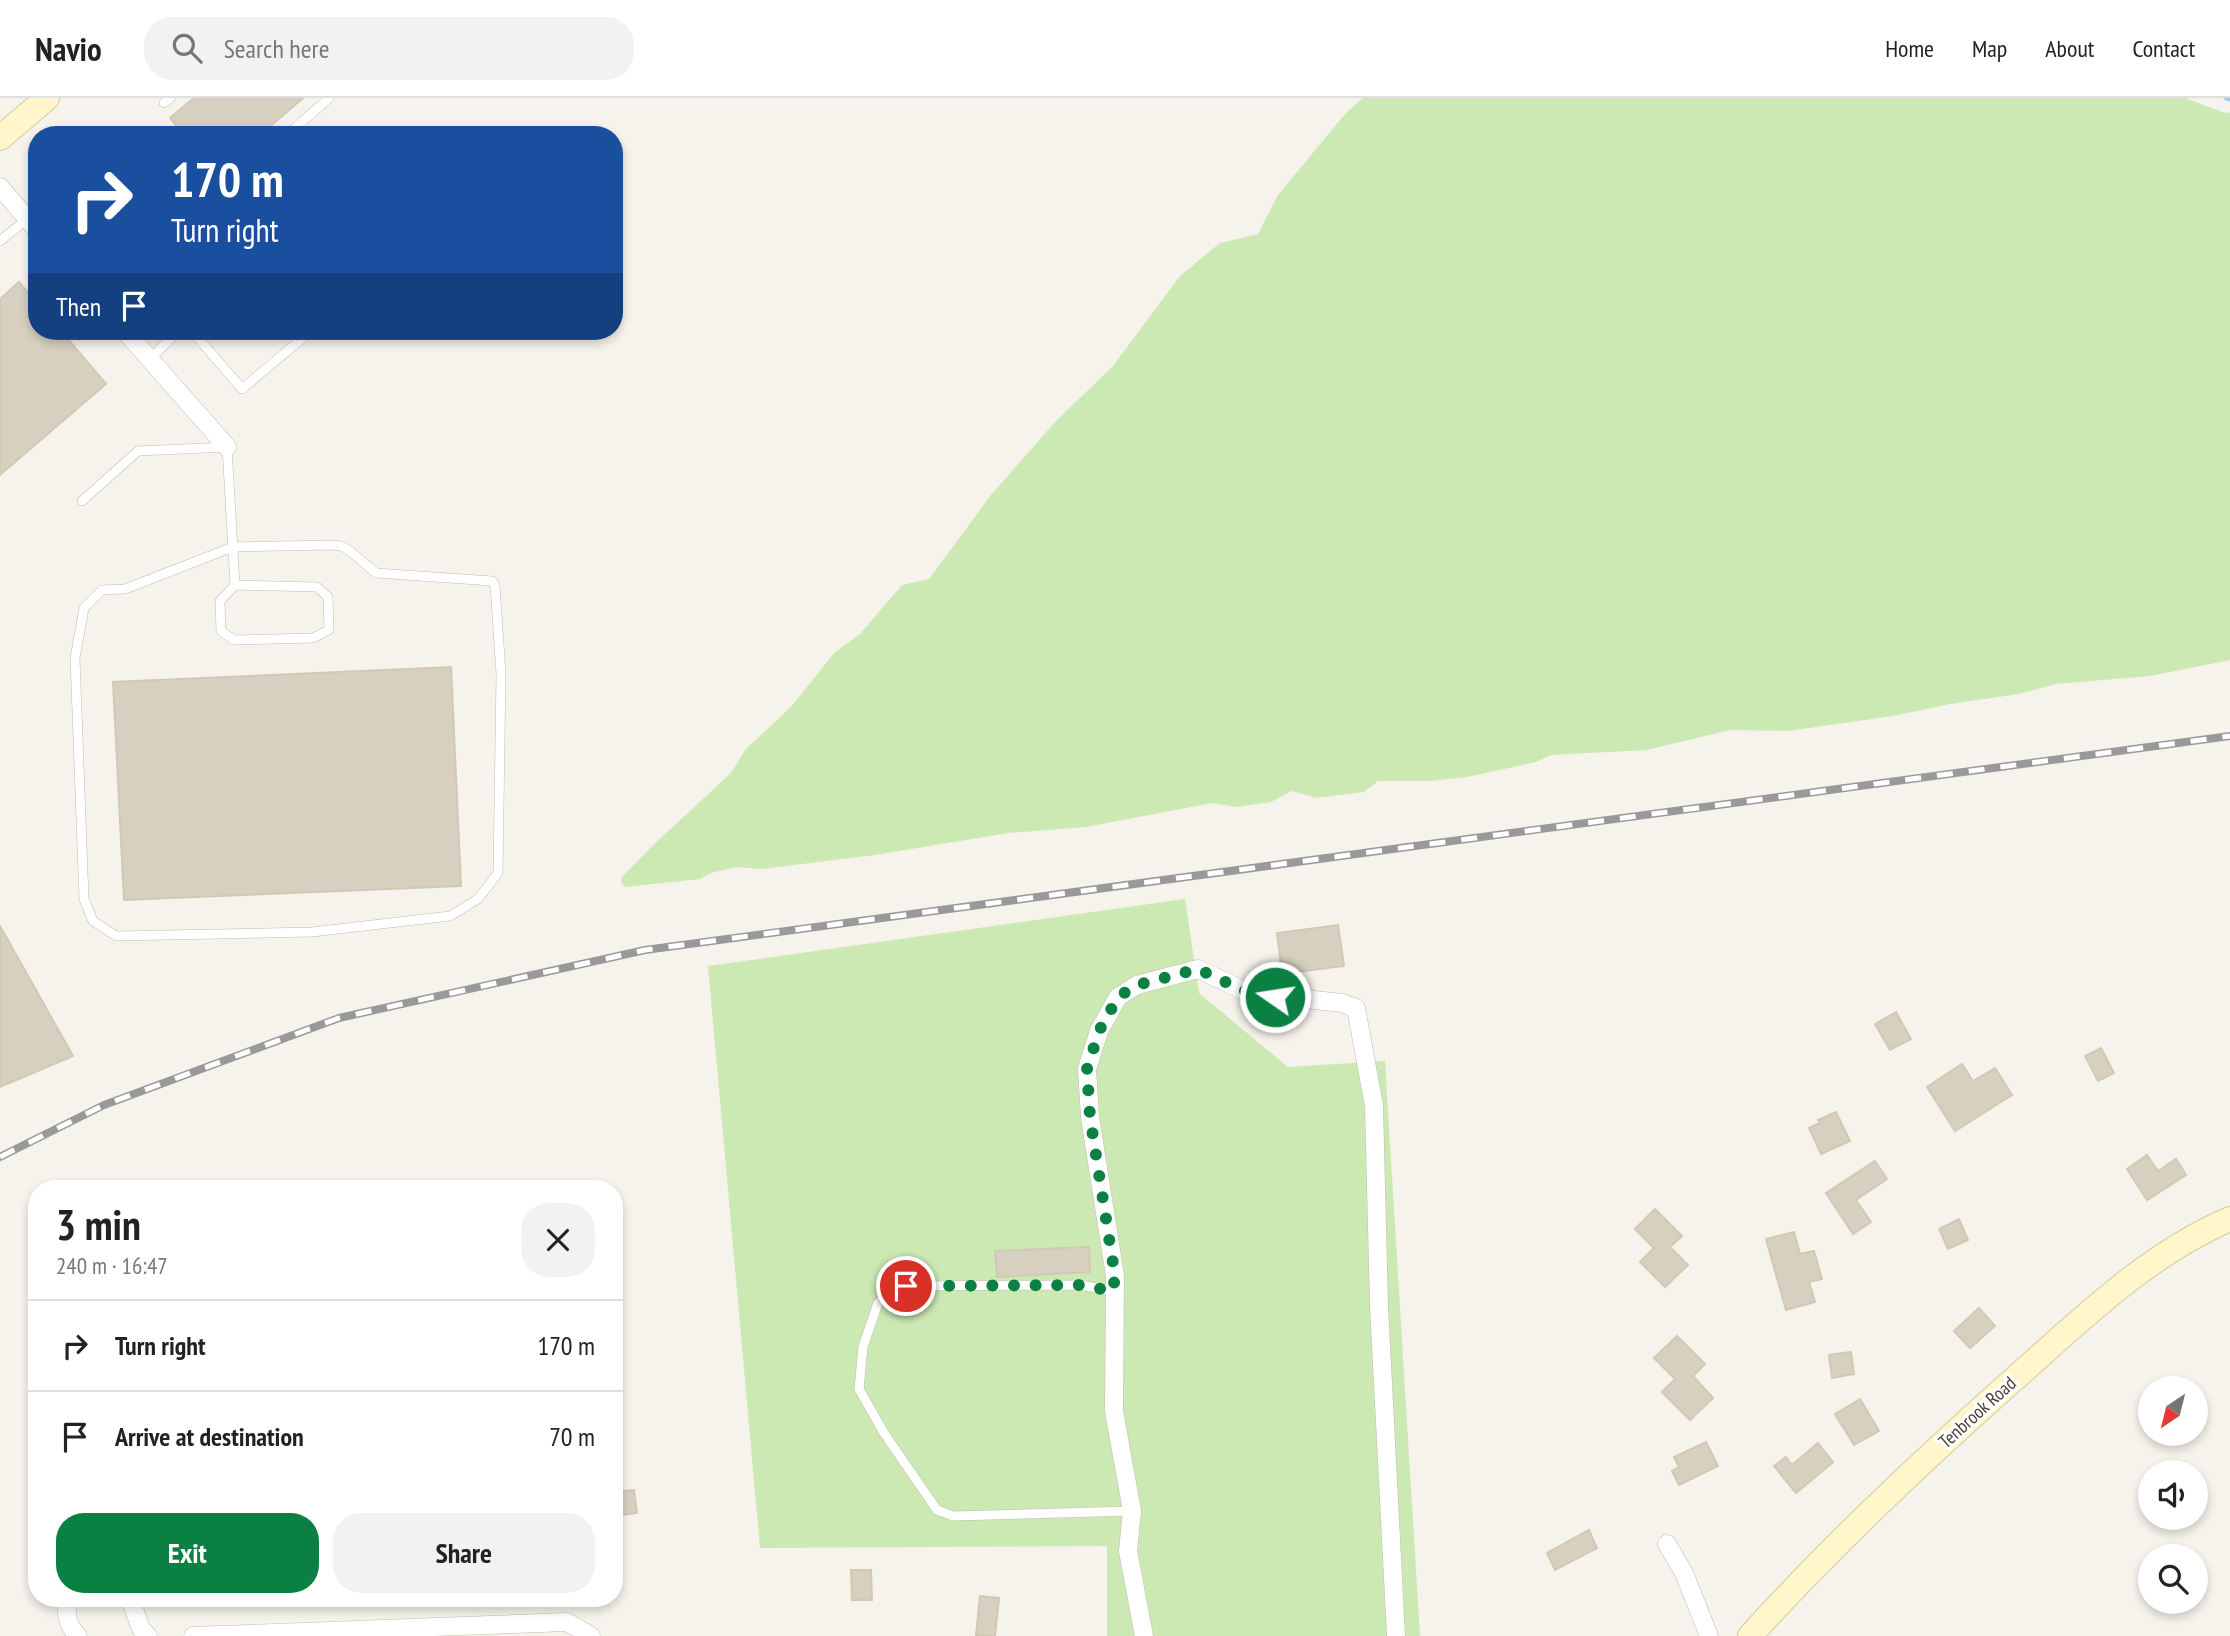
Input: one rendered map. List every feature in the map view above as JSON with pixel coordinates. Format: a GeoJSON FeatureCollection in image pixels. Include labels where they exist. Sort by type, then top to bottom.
{"type":"FeatureCollection","features":[{"type":"Feature","properties":{"kind":"street"},"geometry":{"type":"LineString","coordinates":[[0,138],[47,98]]}},
{"type":"Feature","properties":{"kind":"street"},"geometry":{"type":"LineString","coordinates":[[0,187],[28,219]]}},
{"type":"Feature","properties":{"kind":"street"},"geometry":{"type":"LineString","coordinates":[[133,340],[227,447]]}},
{"type":"Feature","properties":{"kind":"street"},"geometry":{"type":"LineString","coordinates":[[1144,1636],[1128,1551],[1132,1511],[1114,1411],[1115,1276],[1090,1117],[1087,1069],[1099,1031],[1118,997],[1137,985],[1198,969],[1249,993],[1342,1003],[1356,1007],[1374,1106],[1380,1306],[1396,1636]]}},
{"type":"Feature","properties":{"kind":"street","name":"Tenbrook Road"},"geometry":{"type":"LineString","coordinates":[[1750,1636],[1865,1516],[2040,1355],[2154,1262],[2192,1238],[2230,1219]]}},
{"type":"Feature","properties":{"kind":"street"},"geometry":{"type":"LineString","coordinates":[[1667,1544],[1684,1573],[1709,1636]]}},
{"type":"Feature","properties":{"kind":"street"},"geometry":{"type":"LineString","coordinates":[[66,1607],[68,1623],[78,1636]]}},
{"type":"Feature","properties":{"kind":"street"},"geometry":{"type":"LineString","coordinates":[[135,1607],[141,1629],[148,1636]]}},
{"type":"Feature","properties":{"kind":"street"},"geometry":{"type":"LineString","coordinates":[[193,1636],[567,1622],[591,1636]]}},
{"type":"Feature","properties":{"kind":"lane"},"geometry":{"type":"LineString","coordinates":[[297,126],[328,98]]}},
{"type":"Feature","properties":{"kind":"lane"},"geometry":{"type":"LineString","coordinates":[[0,241],[28,226]]}},
{"type":"Feature","properties":{"kind":"lane"},"geometry":{"type":"LineString","coordinates":[[149,359],[169,340]]}},
{"type":"Feature","properties":{"kind":"lane"},"geometry":{"type":"LineString","coordinates":[[200,340],[242,389],[300,340]]}},
{"type":"Feature","properties":{"kind":"lane"},"geometry":{"type":"LineString","coordinates":[[82,501],[138,451],[227,447],[235,585],[220,601],[221,631],[234,640],[313,638],[329,630],[328,597],[317,587],[235,585]]}},
{"type":"Feature","properties":{"kind":"lane"},"geometry":{"type":"LineString","coordinates":[[341,546],[376,573],[492,581],[495,585],[501,674],[498,873],[478,899],[450,916],[312,932],[116,936],[93,921],[84,899],[75,658],[84,608],[102,590],[125,589],[233,547],[341,546]]}},
{"type":"Feature","properties":{"kind":"lane"},"geometry":{"type":"LineString","coordinates":[[1113,1291],[1080,1285],[906,1286],[892,1290],[878,1303],[863,1347],[859,1389],[884,1433],[937,1510],[953,1516],[976,1517],[1132,1511]]}},
{"type":"Feature","properties":{"kind":"green space"},"geometry":{"type":"Polygon","coordinates":[[[1363,98],[2185,98],[2230,113],[2230,660],[2150,676],[2056,684],[2019,694],[1788,731],[1730,730],[1647,750],[1551,755],[1536,762],[1467,777],[1431,781],[1378,781],[1364,792],[1316,798],[1292,791],[1271,802],[1237,807],[1212,803],[1086,827],[1008,833],[875,855],[762,869],[737,867],[711,873],[700,879],[624,887],[622,877],[731,773],[746,749],[791,707],[835,652],[859,635],[902,585],[929,579],[991,495],[1055,422],[1113,366],[1180,276],[1220,243],[1258,234],[1278,195],[1345,114],[1363,98]]]}},
{"type":"Feature","properties":{"kind":"green space"},"geometry":{"type":"Polygon","coordinates":[[[1185,899],[1199,993],[1288,1067],[1385,1061],[1420,1636],[1107,1636],[1107,1546],[760,1548],[708,966],[1185,899]]]}},
{"type":"Feature","properties":{"kind":"building"},"geometry":{"type":"Polygon","coordinates":[[[194,98],[303,98],[270,126],[177,126],[170,118],[194,98]]]}},
{"type":"Feature","properties":{"kind":"building"},"geometry":{"type":"Polygon","coordinates":[[[19,282],[28,292],[28,340],[69,340],[106,384],[0,475],[0,299],[19,282]]]}},
{"type":"Feature","properties":{"kind":"building"},"geometry":{"type":"Polygon","coordinates":[[[451,667],[461,886],[124,900],[113,682],[451,667]]]}},
{"type":"Feature","properties":{"kind":"building"},"geometry":{"type":"Polygon","coordinates":[[[1338,925],[1344,966],[1282,974],[1277,933],[1338,925]]]}},
{"type":"Feature","properties":{"kind":"building"},"geometry":{"type":"Polygon","coordinates":[[[0,926],[73,1056],[0,1087],[0,926]]]}},
{"type":"Feature","properties":{"kind":"building"},"geometry":{"type":"Polygon","coordinates":[[[1896,1012],[1911,1039],[1890,1050],[1875,1024],[1896,1012]]]}},
{"type":"Feature","properties":{"kind":"building"},"geometry":{"type":"Polygon","coordinates":[[[2101,1048],[2114,1073],[2098,1081],[2085,1056],[2101,1048]]]}},
{"type":"Feature","properties":{"kind":"building"},"geometry":{"type":"Polygon","coordinates":[[[1962,1064],[1973,1081],[1995,1068],[2012,1095],[1955,1131],[1927,1087],[1962,1064]]]}},
{"type":"Feature","properties":{"kind":"building"},"geometry":{"type":"Polygon","coordinates":[[[1836,1112],[1850,1141],[1821,1154],[1809,1128],[1820,1123],[1818,1120],[1836,1112]]]}},
{"type":"Feature","properties":{"kind":"building"},"geometry":{"type":"Polygon","coordinates":[[[2147,1155],[2158,1171],[2176,1159],[2186,1175],[2147,1200],[2127,1169],[2147,1155]]]}},
{"type":"Feature","properties":{"kind":"building"},"geometry":{"type":"Polygon","coordinates":[[[1875,1161],[1887,1179],[1856,1200],[1871,1222],[1853,1234],[1826,1193],[1875,1161]]]}},
{"type":"Feature","properties":{"kind":"building"},"geometry":{"type":"Polygon","coordinates":[[[1655,1209],[1682,1236],[1670,1247],[1688,1265],[1665,1287],[1640,1262],[1654,1248],[1635,1229],[1655,1209]]]}},
{"type":"Feature","properties":{"kind":"building"},"geometry":{"type":"Polygon","coordinates":[[[1959,1219],[1968,1240],[1948,1249],[1939,1229],[1959,1219]]]}},
{"type":"Feature","properties":{"kind":"building"},"geometry":{"type":"Polygon","coordinates":[[[1794,1232],[1800,1254],[1814,1251],[1822,1279],[1809,1282],[1815,1302],[1786,1310],[1766,1239],[1794,1232]]]}},
{"type":"Feature","properties":{"kind":"building"},"geometry":{"type":"Polygon","coordinates":[[[1089,1247],[1090,1272],[997,1277],[995,1251],[1089,1247]]]}},
{"type":"Feature","properties":{"kind":"building"},"geometry":{"type":"Polygon","coordinates":[[[1979,1308],[1995,1326],[1970,1348],[1954,1331],[1979,1308]]]}},
{"type":"Feature","properties":{"kind":"building"},"geometry":{"type":"Polygon","coordinates":[[[1677,1336],[1705,1364],[1693,1376],[1713,1398],[1690,1420],[1662,1392],[1675,1379],[1654,1358],[1677,1336]]]}},
{"type":"Feature","properties":{"kind":"building"},"geometry":{"type":"Polygon","coordinates":[[[1851,1352],[1854,1374],[1832,1378],[1829,1355],[1851,1352]]]}},
{"type":"Feature","properties":{"kind":"building"},"geometry":{"type":"Polygon","coordinates":[[[1860,1399],[1879,1431],[1854,1445],[1835,1414],[1860,1399]]]}},
{"type":"Feature","properties":{"kind":"building"},"geometry":{"type":"Polygon","coordinates":[[[1706,1442],[1718,1466],[1679,1485],[1672,1471],[1679,1467],[1674,1457],[1706,1442]]]}},
{"type":"Feature","properties":{"kind":"building"},"geometry":{"type":"Polygon","coordinates":[[[1818,1443],[1833,1462],[1796,1493],[1774,1466],[1786,1457],[1792,1465],[1818,1443]]]}},
{"type":"Feature","properties":{"kind":"building"},"geometry":{"type":"Polygon","coordinates":[[[634,1490],[637,1513],[623,1515],[623,1491],[634,1490]]]}},
{"type":"Feature","properties":{"kind":"building"},"geometry":{"type":"Polygon","coordinates":[[[1589,1530],[1597,1548],[1555,1570],[1547,1553],[1589,1530]]]}},
{"type":"Feature","properties":{"kind":"building"},"geometry":{"type":"Polygon","coordinates":[[[851,1570],[871,1570],[872,1600],[852,1600],[851,1570]]]}},
{"type":"Feature","properties":{"kind":"building"},"geometry":{"type":"Polygon","coordinates":[[[980,1596],[999,1598],[995,1636],[976,1635],[980,1596]]]}},
{"type":"Feature","properties":{"kind":"waterway"},"geometry":{"type":"LineString","coordinates":[[2226,98],[2230,99]]}},
{"type":"Feature","properties":{"kind":"railway"},"geometry":{"type":"LineString","coordinates":[[0,1157],[104,1105],[339,1018],[645,950],[2230,736]]}},
{"type":"Feature","properties":{"kind":"route"},"geometry":{"type":"LineString","coordinates":[[906,1286],[1080,1285],[1113,1291],[1115,1276],[1090,1117],[1087,1069],[1099,1031],[1118,997],[1137,985],[1198,969],[1249,993],[1275,997]]}}]}
